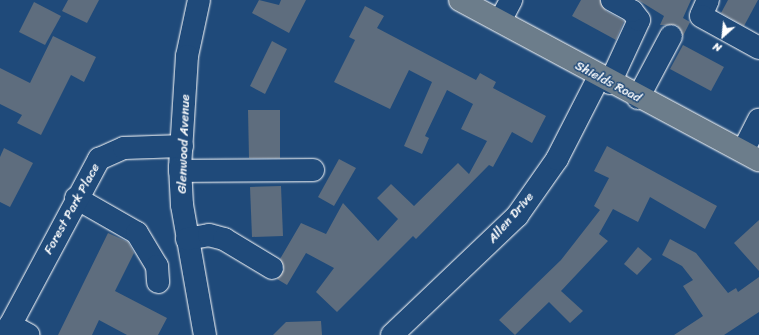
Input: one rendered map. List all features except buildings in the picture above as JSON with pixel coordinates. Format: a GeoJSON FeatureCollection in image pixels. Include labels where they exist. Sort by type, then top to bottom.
{"type":"FeatureCollection","features":[{"type":"Feature","properties":{"kind":"main road","name":"Shields Road"},"geometry":{"type":"LineString","coordinates":[[460,0],[604,80],[751,156]]}},
{"type":"Feature","properties":{"kind":"street","name":"Glenwood Avenue"},"geometry":{"type":"LineString","coordinates":[[199,0],[187,56],[180,171],[187,239],[205,335]]}},
{"type":"Feature","properties":{"kind":"street"},"geometry":{"type":"LineString","coordinates":[[500,22],[511,0]]}},
{"type":"Feature","properties":{"kind":"street","name":"Allen Drive"},"geometry":{"type":"LineString","coordinates":[[392,335],[516,216],[557,158],[639,20],[632,11],[612,0]]}},
{"type":"Feature","properties":{"kind":"street"},"geometry":{"type":"LineString","coordinates":[[708,0],[701,16],[759,48]]}},
{"type":"Feature","properties":{"kind":"street"},"geometry":{"type":"LineString","coordinates":[[638,98],[671,36]]}},
{"type":"Feature","properties":{"kind":"street"},"geometry":{"type":"LineString","coordinates":[[751,156],[759,120]]}},
{"type":"Feature","properties":{"kind":"street","name":"Forest Park Place"},"geometry":{"type":"LineString","coordinates":[[14,332],[90,170],[111,151],[182,146]]}},
{"type":"Feature","properties":{"kind":"street"},"geometry":{"type":"LineString","coordinates":[[180,171],[313,170]]}},
{"type":"Feature","properties":{"kind":"street"},"geometry":{"type":"LineString","coordinates":[[76,198],[137,233],[157,266],[158,282]]}},
{"type":"Feature","properties":{"kind":"street"},"geometry":{"type":"LineString","coordinates":[[187,239],[209,235],[224,239],[272,268]]}}]}
